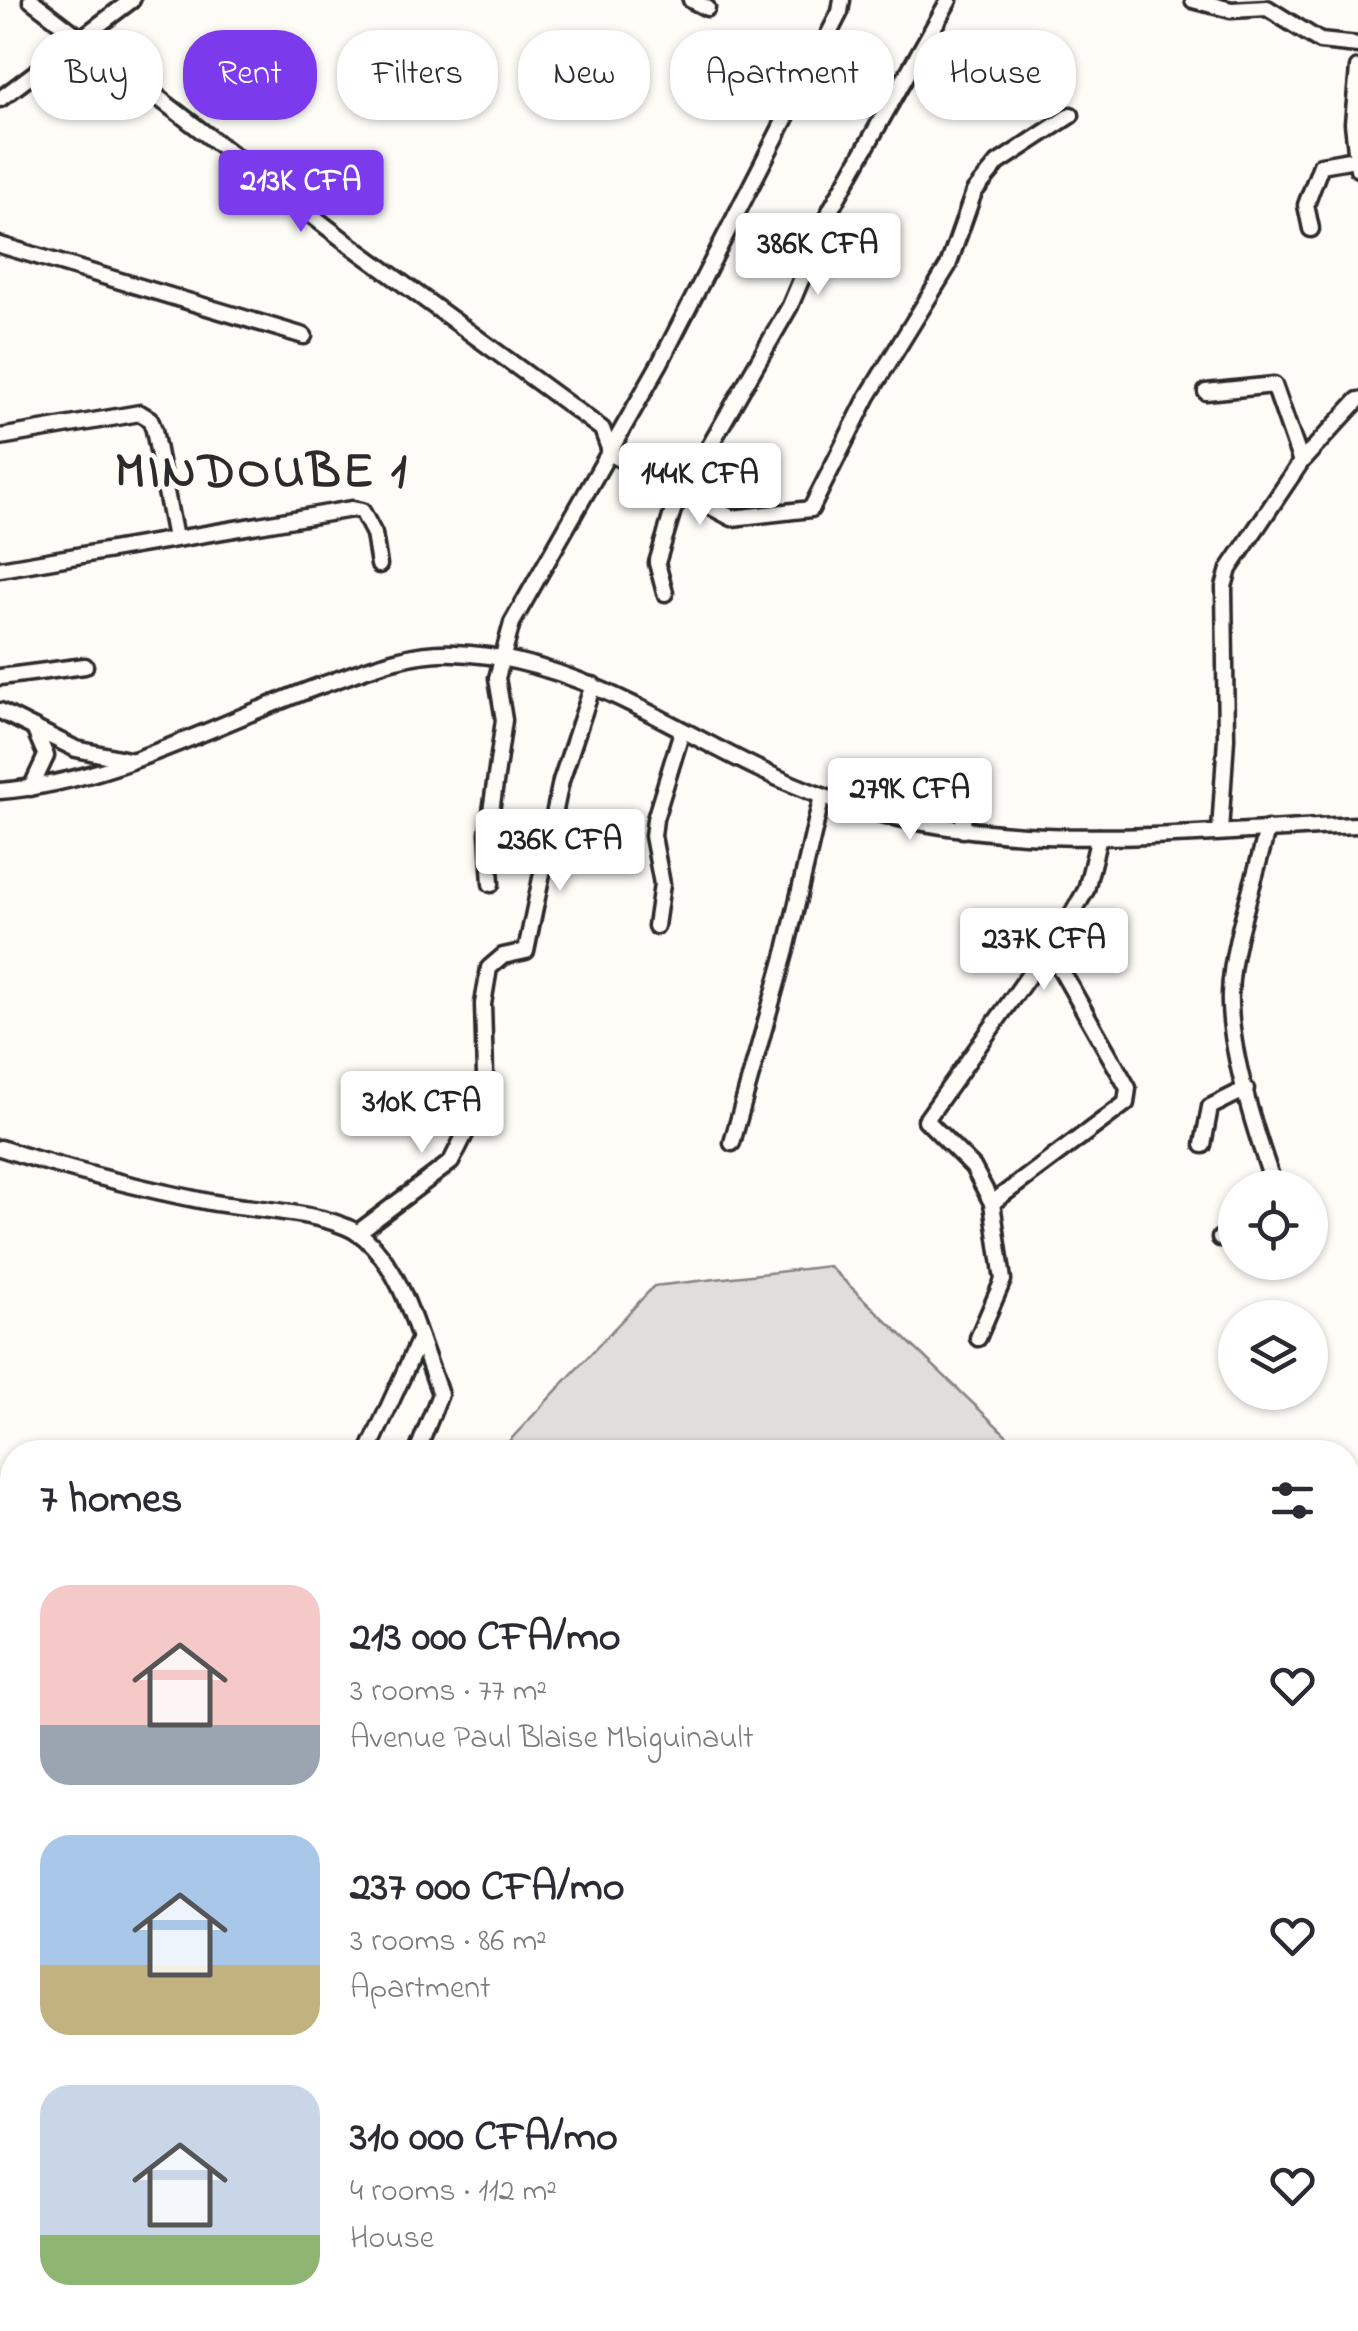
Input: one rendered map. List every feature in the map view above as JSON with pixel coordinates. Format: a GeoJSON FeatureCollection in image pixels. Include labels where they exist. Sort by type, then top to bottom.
{"type":"FeatureCollection","features":[{"type":"Feature","properties":{"kind":"street"},"geometry":{"type":"LineString","coordinates":[[31,0],[73,30]]}},
{"type":"Feature","properties":{"kind":"street"},"geometry":{"type":"LineString","coordinates":[[90,30],[132,0]]}},
{"type":"Feature","properties":{"kind":"street"},"geometry":{"type":"LineString","coordinates":[[692,0],[708,8]]}},
{"type":"Feature","properties":{"kind":"street"},"geometry":{"type":"LineString","coordinates":[[490,884],[488,833],[504,720],[497,689],[500,657],[512,623],[626,424],[776,140],[842,0]]}},
{"type":"Feature","properties":{"kind":"street"},"geometry":{"type":"LineString","coordinates":[[664,593],[657,572],[658,550],[673,510],[790,306],[848,176],[949,0]]}},
{"type":"Feature","properties":{"kind":"street"},"geometry":{"type":"LineString","coordinates":[[1193,0],[1231,10],[1267,8],[1320,41],[1358,45]]}},
{"type":"Feature","properties":{"kind":"street"},"geometry":{"type":"LineString","coordinates":[[1311,229],[1306,205],[1319,168],[1356,164],[1358,68]]}},
{"type":"Feature","properties":{"kind":"street"},"geometry":{"type":"LineString","coordinates":[[0,99],[30,76]]}},
{"type":"Feature","properties":{"kind":"street"},"geometry":{"type":"LineString","coordinates":[[163,100],[349,244],[602,429],[610,452],[684,496],[739,520],[811,509],[868,396],[948,266],[974,192],[998,163],[1063,120]]}},
{"type":"Feature","properties":{"kind":"street"},"geometry":{"type":"LineString","coordinates":[[0,245],[304,336]]}},
{"type":"Feature","properties":{"kind":"street"},"geometry":{"type":"LineString","coordinates":[[1206,392],[1274,385],[1300,462]]}},
{"type":"Feature","properties":{"kind":"street"},"geometry":{"type":"LineString","coordinates":[[1220,832],[1226,738],[1224,587],[1229,569],[1300,462],[1358,400]]}},
{"type":"Feature","properties":{"kind":"street"},"geometry":{"type":"LineString","coordinates":[[0,436],[140,413],[150,419],[154,430],[175,538]]}},
{"type":"Feature","properties":{"kind":"street"},"geometry":{"type":"LineString","coordinates":[[602,429],[626,424]]}},
{"type":"Feature","properties":{"kind":"street"},"geometry":{"type":"LineString","coordinates":[[0,569],[352,509],[362,512],[370,522],[379,565]]}},
{"type":"Feature","properties":{"kind":"street"},"geometry":{"type":"LineString","coordinates":[[0,792],[81,777],[138,759],[380,664],[431,653],[500,657],[593,685],[829,799],[892,818],[963,830],[1099,837],[1358,826]]}},
{"type":"Feature","properties":{"kind":"street"},"geometry":{"type":"LineString","coordinates":[[0,677],[85,666]]}},
{"type":"Feature","properties":{"kind":"street"},"geometry":{"type":"LineString","coordinates":[[356,1232],[451,1162],[470,1124],[485,1076],[485,981],[494,962],[526,951],[561,780],[593,685]]}},
{"type":"Feature","properties":{"kind":"street"},"geometry":{"type":"LineString","coordinates":[[0,711],[76,749],[112,759],[138,759]]}},
{"type":"Feature","properties":{"kind":"street"},"geometry":{"type":"LineString","coordinates":[[31,788],[46,756],[34,727]]}},
{"type":"Feature","properties":{"kind":"street"},"geometry":{"type":"LineString","coordinates":[[656,926],[662,884],[655,819],[682,731]]}},
{"type":"Feature","properties":{"kind":"street"},"geometry":{"type":"LineString","coordinates":[[76,749],[84,766],[81,777]]}},
{"type":"Feature","properties":{"kind":"street"},"geometry":{"type":"LineString","coordinates":[[829,799],[874,784],[964,801],[963,830]]}},
{"type":"Feature","properties":{"kind":"street"},"geometry":{"type":"LineString","coordinates":[[732,1143],[829,799]]}},
{"type":"Feature","properties":{"kind":"street"},"geometry":{"type":"LineString","coordinates":[[1268,829],[1234,962],[1229,998],[1260,1152],[1268,1170]]}},
{"type":"Feature","properties":{"kind":"street"},"geometry":{"type":"LineString","coordinates":[[978,1338],[1003,1280],[992,1203],[973,1167],[926,1120],[1086,890],[1099,837]]}},
{"type":"Feature","properties":{"kind":"street"},"geometry":{"type":"LineString","coordinates":[[992,1203],[1126,1103],[1128,1088],[1048,947]]}},
{"type":"Feature","properties":{"kind":"street"},"geometry":{"type":"LineString","coordinates":[[1203,1145],[1210,1107],[1246,1089]]}},
{"type":"Feature","properties":{"kind":"street"},"geometry":{"type":"LineString","coordinates":[[0,1148],[208,1202],[316,1220],[356,1232],[394,1276],[440,1394],[422,1440]]}},
{"type":"Feature","properties":{"kind":"street"},"geometry":{"type":"LineString","coordinates":[[373,1440],[420,1338]]}},
{"type":"Feature","properties":{"kind":"shaded area"},"geometry":{"type":"Polygon","coordinates":[[[829,1266],[1011,1440],[510,1440],[654,1286],[829,1266]]]}},
{"type":"Feature","properties":{"kind":"district","name":"MINDOUBE 1"},"geometry":{"type":"Point","coordinates":[262,468]}}]}
